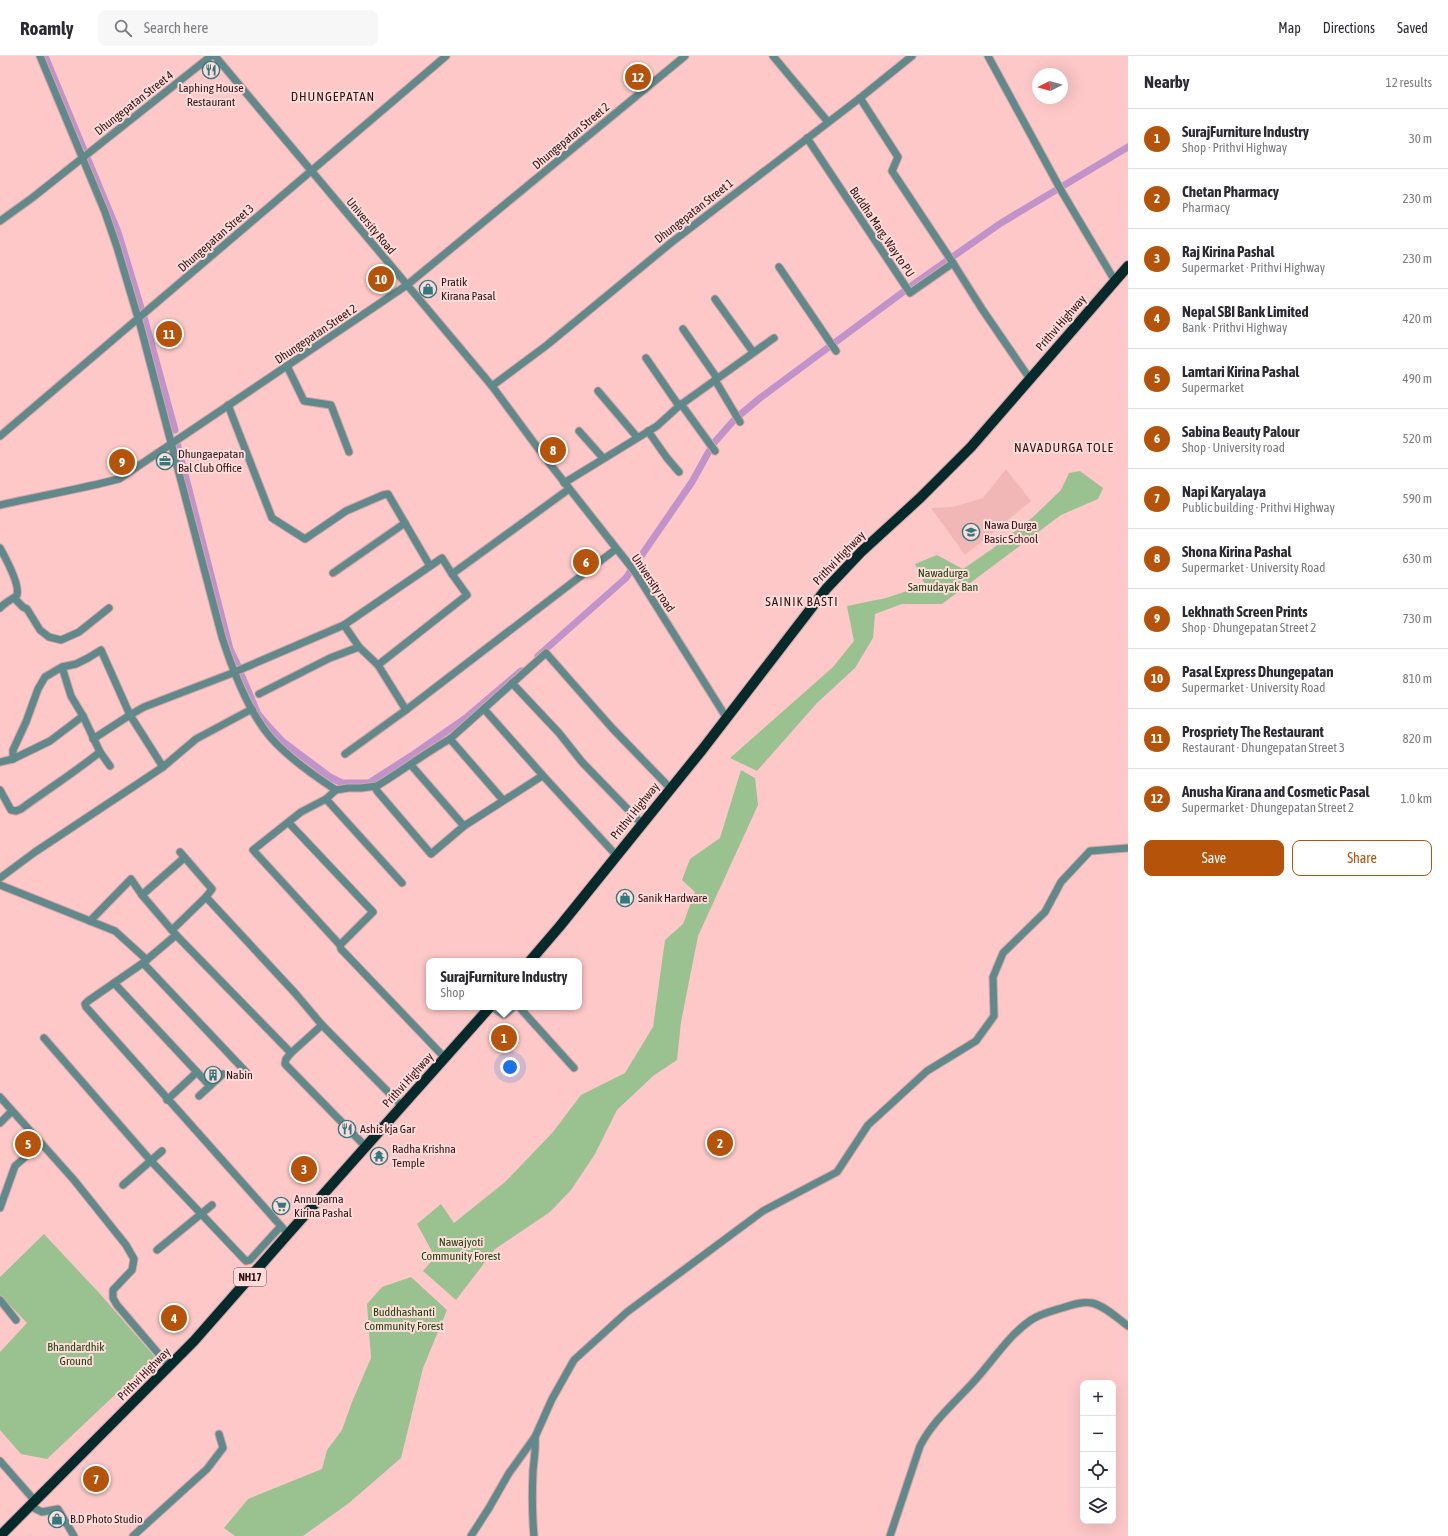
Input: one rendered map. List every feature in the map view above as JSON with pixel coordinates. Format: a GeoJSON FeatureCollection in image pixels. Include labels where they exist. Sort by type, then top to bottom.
{"type":"FeatureCollection","features":[{"type":"Feature","properties":{"kind":"highway","name":"Prithvi Highway"},"geometry":{"type":"LineString","coordinates":[[533,958],[702,750],[826,589],[861,552],[920,498],[971,447],[1128,266]]}},
{"type":"Feature","properties":{"kind":"highway","name":"Prithvi Highway"},"geometry":{"type":"LineString","coordinates":[[0,1536],[194,1341],[284,1230],[366,1147],[488,1010]]}},
{"type":"Feature","properties":{"kind":"street"},"geometry":{"type":"LineString","coordinates":[[40,56],[85,155],[114,240],[138,317],[222,637],[234,672],[264,730],[285,752],[319,779],[336,790]]}},
{"type":"Feature","properties":{"kind":"street","name":"Dhungepatan Street 4"},"geometry":{"type":"LineString","coordinates":[[0,221],[211,56]]}},
{"type":"Feature","properties":{"kind":"street","name":"University Road"},"geometry":{"type":"LineString","coordinates":[[215,56],[492,386],[553,468]]}},
{"type":"Feature","properties":{"kind":"street","name":"Dhungepatan Street 3"},"geometry":{"type":"LineString","coordinates":[[0,436],[446,56]]}},
{"type":"Feature","properties":{"kind":"street","name":"Dhungepatan Street 2"},"geometry":{"type":"LineString","coordinates":[[0,505],[85,488],[119,479],[228,404],[407,285],[685,56]]}},
{"type":"Feature","properties":{"kind":"street"},"geometry":{"type":"LineString","coordinates":[[773,56],[828,122]]}},
{"type":"Feature","properties":{"kind":"street","name":"Dhungepatan Street 1"},"geometry":{"type":"LineString","coordinates":[[492,386],[547,345],[672,242],[860,98],[912,56]]}},
{"type":"Feature","properties":{"kind":"street"},"geometry":{"type":"LineString","coordinates":[[988,56],[1062,192],[1115,281]]}},
{"type":"Feature","properties":{"kind":"street"},"geometry":{"type":"LineString","coordinates":[[860,98],[898,157],[892,171],[982,309],[1030,379]]}},
{"type":"Feature","properties":{"kind":"street","name":"Buddha Marg, Way to PU"},"geometry":{"type":"LineString","coordinates":[[807,138],[910,293],[953,263]]}},
{"type":"Feature","properties":{"kind":"street"},"geometry":{"type":"LineString","coordinates":[[779,267],[836,351]]}},
{"type":"Feature","properties":{"kind":"street"},"geometry":{"type":"LineString","coordinates":[[715,299],[753,352]]}},
{"type":"Feature","properties":{"kind":"street"},"geometry":{"type":"LineString","coordinates":[[683,330],[716,379],[740,422]]}},
{"type":"Feature","properties":{"kind":"street"},"geometry":{"type":"LineString","coordinates":[[564,483],[657,426],[680,405],[774,338]]}},
{"type":"Feature","properties":{"kind":"street"},"geometry":{"type":"LineString","coordinates":[[646,358],[715,451]]}},
{"type":"Feature","properties":{"kind":"street"},"geometry":{"type":"LineString","coordinates":[[287,366],[304,401],[331,405],[348,452]]}},
{"type":"Feature","properties":{"kind":"street"},"geometry":{"type":"LineString","coordinates":[[598,391],[637,437]]}},
{"type":"Feature","properties":{"kind":"street"},"geometry":{"type":"LineString","coordinates":[[228,404],[272,518],[305,539],[346,511],[388,494],[430,566]]}},
{"type":"Feature","properties":{"kind":"street"},"geometry":{"type":"LineString","coordinates":[[579,431],[603,458]]}},
{"type":"Feature","properties":{"kind":"street"},"geometry":{"type":"LineString","coordinates":[[648,431],[679,472]]}},
{"type":"Feature","properties":{"kind":"street","name":"University road"},"geometry":{"type":"LineString","coordinates":[[553,468],[635,572],[726,717]]}},
{"type":"Feature","properties":{"kind":"street"},"geometry":{"type":"LineString","coordinates":[[452,574],[569,489]]}},
{"type":"Feature","properties":{"kind":"street"},"geometry":{"type":"LineString","coordinates":[[333,573],[404,523]]}},
{"type":"Feature","properties":{"kind":"street"},"geometry":{"type":"LineString","coordinates":[[0,548],[10,566],[17,595],[7,601],[0,608]]}},
{"type":"Feature","properties":{"kind":"street"},"geometry":{"type":"LineString","coordinates":[[345,754],[406,710],[616,549]]}},
{"type":"Feature","properties":{"kind":"street"},"geometry":{"type":"LineString","coordinates":[[93,739],[130,715],[144,708],[234,672],[344,625],[442,558],[467,595],[378,665]]}},
{"type":"Feature","properties":{"kind":"street"},"geometry":{"type":"LineString","coordinates":[[14,598],[27,609],[40,630],[49,637],[61,640],[79,632],[109,608]]}},
{"type":"Feature","properties":{"kind":"street"},"geometry":{"type":"LineString","coordinates":[[344,625],[359,647],[378,665],[406,710]]}},
{"type":"Feature","properties":{"kind":"street"},"geometry":{"type":"LineString","coordinates":[[259,694],[330,658],[359,647]]}},
{"type":"Feature","properties":{"kind":"street"},"geometry":{"type":"LineString","coordinates":[[13,759],[13,750],[26,722],[38,689],[45,677],[62,667],[76,664],[101,650],[130,715],[163,767]]}},
{"type":"Feature","properties":{"kind":"street"},"geometry":{"type":"LineString","coordinates":[[445,1058],[341,949],[340,945],[253,850],[301,812],[326,799],[336,790],[377,786],[404,767],[411,765],[450,739],[546,653],[612,728],[670,788]]}},
{"type":"Feature","properties":{"kind":"street"},"geometry":{"type":"LineString","coordinates":[[62,667],[71,696],[83,716],[100,752],[110,766]]}},
{"type":"Feature","properties":{"kind":"street"},"geometry":{"type":"LineString","coordinates":[[512,683],[559,733],[582,762],[641,823]]}},
{"type":"Feature","properties":{"kind":"street"},"geometry":{"type":"LineString","coordinates":[[0,878],[35,852],[163,767],[196,739],[252,708]]}},
{"type":"Feature","properties":{"kind":"street"},"geometry":{"type":"LineString","coordinates":[[484,709],[542,776],[616,855]]}},
{"type":"Feature","properties":{"kind":"street"},"geometry":{"type":"LineString","coordinates":[[0,762],[13,759],[50,741],[83,716]]}},
{"type":"Feature","properties":{"kind":"street"},"geometry":{"type":"LineString","coordinates":[[450,739],[503,800]]}},
{"type":"Feature","properties":{"kind":"street"},"geometry":{"type":"LineString","coordinates":[[0,790],[12,810],[16,811],[77,771],[100,752]]}},
{"type":"Feature","properties":{"kind":"street"},"geometry":{"type":"LineString","coordinates":[[411,765],[464,826]]}},
{"type":"Feature","properties":{"kind":"street"},"geometry":{"type":"LineString","coordinates":[[377,786],[377,791],[431,854],[464,826],[542,776]]}},
{"type":"Feature","properties":{"kind":"street"},"geometry":{"type":"LineString","coordinates":[[326,799],[402,883]]}},
{"type":"Feature","properties":{"kind":"street"},"geometry":{"type":"LineString","coordinates":[[289,823],[373,912],[340,945]]}},
{"type":"Feature","properties":{"kind":"street"},"geometry":{"type":"LineString","coordinates":[[471,1536],[509,1473],[534,1437],[552,1399],[574,1360],[627,1312],[763,1210],[837,1172],[868,1125],[927,1071],[976,1041],[994,1016],[993,977],[1003,953],[1045,912],[1061,882],[1090,851],[1128,848]]}},
{"type":"Feature","properties":{"kind":"street"},"geometry":{"type":"LineString","coordinates":[[44,1038],[151,1161],[246,1261],[250,1260],[284,1230],[87,1010],[85,1004],[88,1001],[145,961],[212,890],[182,855],[142,895]]}},
{"type":"Feature","properties":{"kind":"street"},"geometry":{"type":"LineString","coordinates":[[90,921],[131,879],[142,895],[174,932],[291,1053]]}},
{"type":"Feature","properties":{"kind":"street"},"geometry":{"type":"LineString","coordinates":[[0,885],[90,921],[118,934],[145,961],[247,1073]]}},
{"type":"Feature","properties":{"kind":"street"},"geometry":{"type":"LineString","coordinates":[[206,897],[295,993],[322,1025],[402,1106]]}},
{"type":"Feature","properties":{"kind":"street"},"geometry":{"type":"LineString","coordinates":[[114,982],[210,1086]]}},
{"type":"Feature","properties":{"kind":"street"},"geometry":{"type":"LineString","coordinates":[[496,1010],[504,1015],[510,1010]]}},
{"type":"Feature","properties":{"kind":"street"},"geometry":{"type":"LineString","coordinates":[[522,1010],[574,1068]]}},
{"type":"Feature","properties":{"kind":"street"},"geometry":{"type":"LineString","coordinates":[[322,1025],[291,1053],[286,1059],[285,1064],[366,1147]]}},
{"type":"Feature","properties":{"kind":"street"},"geometry":{"type":"LineString","coordinates":[[167,1100],[197,1072]]}},
{"type":"Feature","properties":{"kind":"street"},"geometry":{"type":"LineString","coordinates":[[199,1096],[223,1074]]}},
{"type":"Feature","properties":{"kind":"street"},"geometry":{"type":"LineString","coordinates":[[0,1097],[74,1180],[126,1245],[134,1259],[132,1270],[113,1290],[113,1298],[117,1305],[169,1366]]}},
{"type":"Feature","properties":{"kind":"street"},"geometry":{"type":"LineString","coordinates":[[0,1123],[12,1111]]}},
{"type":"Feature","properties":{"kind":"street"},"geometry":{"type":"LineString","coordinates":[[0,1208],[15,1166],[41,1144]]}},
{"type":"Feature","properties":{"kind":"street"},"geometry":{"type":"LineString","coordinates":[[123,1185],[162,1151]]}},
{"type":"Feature","properties":{"kind":"street"},"geometry":{"type":"LineString","coordinates":[[157,1250],[212,1205]]}},
{"type":"Feature","properties":{"kind":"street"},"geometry":{"type":"LineString","coordinates":[[0,1300],[16,1320]]}},
{"type":"Feature","properties":{"kind":"street"},"geometry":{"type":"LineString","coordinates":[[890,1536],[920,1446],[926,1435],[942,1414],[977,1378],[1008,1340],[1031,1320],[1077,1303],[1092,1303],[1105,1309],[1128,1326]]}},
{"type":"Feature","properties":{"kind":"street"},"geometry":{"type":"LineString","coordinates":[[133,1536],[207,1469],[223,1448],[219,1434]]}},
{"type":"Feature","properties":{"kind":"street"},"geometry":{"type":"LineString","coordinates":[[534,1437],[536,1450],[533,1470],[532,1499],[534,1536]]}},
{"type":"Feature","properties":{"kind":"street"},"geometry":{"type":"LineString","coordinates":[[0,1461],[33,1504],[42,1512],[58,1509],[74,1536]]}},
{"type":"Feature","properties":{"kind":"shaded area","name":"Nawa Durga Basic School"},"geometry":{"type":"Polygon","coordinates":[[[1006,469],[1031,501],[965,555],[931,508],[953,507],[983,498],[1006,469]]]}},
{"type":"Feature","properties":{"kind":"green space","name":"Nawadurga Samudayak Ban"},"geometry":{"type":"Polygon","coordinates":[[[1080,471],[1103,488],[1098,499],[1061,515],[942,604],[902,604],[875,614],[873,638],[855,668],[817,703],[757,771],[730,758],[833,667],[854,641],[847,606],[886,598],[925,585],[915,564],[937,555],[963,569],[992,549],[1033,517],[1061,490],[1069,473],[1080,471]]]}},
{"type":"Feature","properties":{"kind":"green space","name":"Nawajyoti Community Forest"},"geometry":{"type":"Polygon","coordinates":[[[741,770],[755,778],[758,805],[698,936],[681,1022],[677,1060],[653,1076],[617,1110],[595,1154],[571,1190],[550,1212],[495,1249],[456,1300],[423,1271],[435,1257],[417,1224],[441,1204],[454,1223],[505,1182],[553,1132],[581,1095],[625,1073],[653,1027],[665,940],[683,924],[695,892],[682,880],[690,859],[720,838],[741,770]]]}},
{"type":"Feature","properties":{"kind":"green space","name":"Bhandardhik Ground"},"geometry":{"type":"Polygon","coordinates":[[[44,1234],[101,1295],[155,1357],[47,1459],[21,1454],[0,1430],[0,1352],[27,1323],[0,1295],[0,1277],[44,1234]]]}},
{"type":"Feature","properties":{"kind":"green space","name":"Buddhashanti Community Forest"},"geometry":{"type":"Polygon","coordinates":[[[411,1277],[447,1310],[423,1368],[401,1458],[349,1503],[303,1536],[235,1536],[224,1528],[248,1499],[322,1469],[327,1450],[342,1430],[371,1358],[367,1304],[382,1287],[411,1277]]]}},
{"type":"Feature","properties":{"kind":"waterway"},"geometry":{"type":"LineString","coordinates":[[45,56],[118,232],[142,311]]}},
{"type":"Feature","properties":{"kind":"waterway"},"geometry":{"type":"LineString","coordinates":[[538,656],[626,578],[692,482],[713,444],[735,419],[760,398],[918,281],[1001,223],[1128,147]]}},
{"type":"Feature","properties":{"kind":"waterway"},"geometry":{"type":"LineString","coordinates":[[144,317],[175,430]]}},
{"type":"Feature","properties":{"kind":"waterway"},"geometry":{"type":"LineString","coordinates":[[177,443],[230,649],[239,668]]}},
{"type":"Feature","properties":{"kind":"waterway"},"geometry":{"type":"LineString","coordinates":[[241,674],[258,714],[282,741],[330,777],[342,783],[369,783],[467,717],[521,671]]}},
{"type":"Feature","properties":{"kind":"place","name":"Laphing House Restaurant"},"geometry":{"type":"Point","coordinates":[211,70]}},
{"type":"Feature","properties":{"kind":"place","name":"Anusha Kirana and Cosmetic Pasal"},"geometry":{"type":"Point","coordinates":[638,77]}},
{"type":"Feature","properties":{"kind":"place","name":"Pasal Express Dhungepatan"},"geometry":{"type":"Point","coordinates":[381,279]}},
{"type":"Feature","properties":{"kind":"place","name":"Pratik Kirana Pasal"},"geometry":{"type":"Point","coordinates":[428,289]}},
{"type":"Feature","properties":{"kind":"place","name":"Prospriety The Restaurant"},"geometry":{"type":"Point","coordinates":[169,334]}},
{"type":"Feature","properties":{"kind":"place","name":"Shona Kirina Pashal"},"geometry":{"type":"Point","coordinates":[553,450]}},
{"type":"Feature","properties":{"kind":"place","name":"Dhungaepatan Bal Club Office"},"geometry":{"type":"Point","coordinates":[165,461]}},
{"type":"Feature","properties":{"kind":"place","name":"Lekhnath Screen Prints"},"geometry":{"type":"Point","coordinates":[122,462]}},
{"type":"Feature","properties":{"kind":"place","name":"Nawa Durga Basic School"},"geometry":{"type":"Point","coordinates":[971,532]}},
{"type":"Feature","properties":{"kind":"place","name":"Sabina Beauty Palour"},"geometry":{"type":"Point","coordinates":[586,562]}},
{"type":"Feature","properties":{"kind":"place","name":"Sanik Hardware"},"geometry":{"type":"Point","coordinates":[625,898]}},
{"type":"Feature","properties":{"kind":"place","name":"SurajFurniture Industry"},"geometry":{"type":"Point","coordinates":[504,1038]}},
{"type":"Feature","properties":{"kind":"place","name":"Nabin"},"geometry":{"type":"Point","coordinates":[213,1075]}},
{"type":"Feature","properties":{"kind":"place","name":"Ashis kja Gar"},"geometry":{"type":"Point","coordinates":[347,1129]}},
{"type":"Feature","properties":{"kind":"place","name":"Chetan Pharmacy"},"geometry":{"type":"Point","coordinates":[720,1143]}},
{"type":"Feature","properties":{"kind":"place","name":"Lamtari Kirina Pashal"},"geometry":{"type":"Point","coordinates":[28,1144]}},
{"type":"Feature","properties":{"kind":"place","name":"Radha Krishna Temple"},"geometry":{"type":"Point","coordinates":[379,1156]}},
{"type":"Feature","properties":{"kind":"place","name":"Raj Kirina Pashal"},"geometry":{"type":"Point","coordinates":[304,1169]}},
{"type":"Feature","properties":{"kind":"place","name":"Annuparna Kirina Pashal"},"geometry":{"type":"Point","coordinates":[281,1206]}},
{"type":"Feature","properties":{"kind":"place","name":"Nepal SBI Bank Limited"},"geometry":{"type":"Point","coordinates":[174,1318]}},
{"type":"Feature","properties":{"kind":"place","name":"Napi Karyalaya"},"geometry":{"type":"Point","coordinates":[96,1479]}},
{"type":"Feature","properties":{"kind":"place","name":"B.D Photo Studio"},"geometry":{"type":"Point","coordinates":[57,1519]}},
{"type":"Feature","properties":{"kind":"district","name":"DHUNGEPATAN"},"geometry":{"type":"Point","coordinates":[333,96]}},
{"type":"Feature","properties":{"kind":"district","name":"NAVADURGA TOLE"},"geometry":{"type":"Point","coordinates":[1064,447]}},
{"type":"Feature","properties":{"kind":"district","name":"SAINIK BASTI"},"geometry":{"type":"Point","coordinates":[802,601]}}]}
